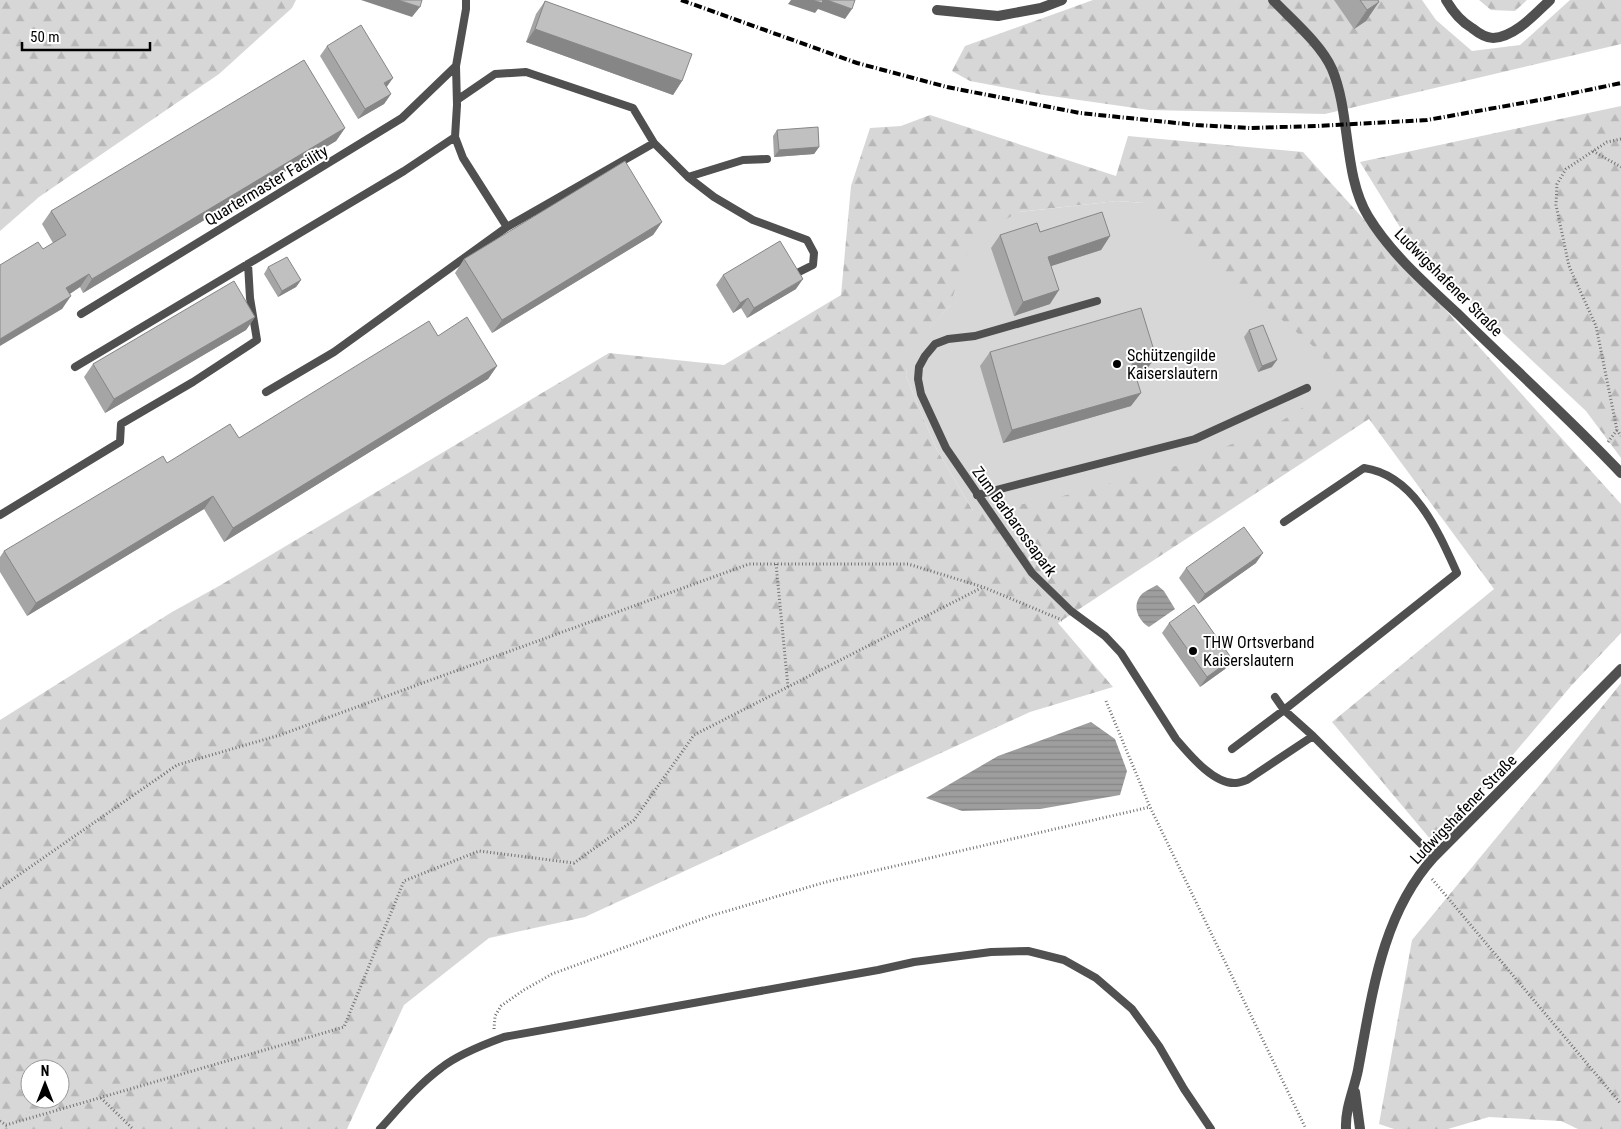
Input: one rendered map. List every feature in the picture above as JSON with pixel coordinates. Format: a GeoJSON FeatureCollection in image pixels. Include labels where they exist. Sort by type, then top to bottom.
{"type":"FeatureCollection","features":[{"type":"Feature","properties":{"kind":"street"},"geometry":{"type":"LineString","coordinates":[[937,10],[998,16],[1041,8],[1062,0]]}},
{"type":"Feature","properties":{"kind":"street","name":"Ludwigshafener Straße"},"geometry":{"type":"LineString","coordinates":[[1273,0],[1319,48],[1331,68],[1338,88],[1359,197],[1367,215],[1378,231],[1394,251],[1439,296],[1621,473]]}},
{"type":"Feature","properties":{"kind":"street"},"geometry":{"type":"LineString","coordinates":[[1446,0],[1451,10],[1462,22],[1491,38],[1514,31],[1550,0]]}},
{"type":"Feature","properties":{"kind":"street","name":"Ludwigshafener Straße"},"geometry":{"type":"LineString","coordinates":[[1346,1129],[1346,1114],[1355,1086],[1377,972],[1396,916],[1423,869],[1621,669]]}},
{"type":"Feature","properties":{"kind":"street","name":"Ludwigshafener Straße"},"geometry":{"type":"LineString","coordinates":[[1355,1086],[1360,1129]]}},
{"type":"Feature","properties":{"kind":"lane"},"geometry":{"type":"LineString","coordinates":[[466,0],[456,66],[455,137],[463,158],[508,227]]}},
{"type":"Feature","properties":{"kind":"lane","name":"Quartermaster Facility"},"geometry":{"type":"LineString","coordinates":[[81,314],[402,118],[456,66]]}},
{"type":"Feature","properties":{"kind":"lane"},"geometry":{"type":"LineString","coordinates":[[456,100],[495,74],[526,72],[633,108],[654,143],[688,178],[714,197],[753,220],[807,240],[814,253],[813,265],[794,275]]}},
{"type":"Feature","properties":{"kind":"lane"},"geometry":{"type":"LineString","coordinates":[[75,367],[404,171],[455,137]]}},
{"type":"Feature","properties":{"kind":"lane"},"geometry":{"type":"LineString","coordinates":[[266,392],[334,352],[508,227],[654,143]]}},
{"type":"Feature","properties":{"kind":"lane"},"geometry":{"type":"LineString","coordinates":[[688,178],[743,160],[767,159]]}},
{"type":"Feature","properties":{"kind":"lane"},"geometry":{"type":"LineString","coordinates":[[0,515],[120,442],[121,424],[194,382],[257,340],[250,298],[248,264]]}},
{"type":"Feature","properties":{"kind":"lane","name":"Zum Barbarossapark"},"geometry":{"type":"LineString","coordinates":[[1096,301],[975,336],[948,339],[935,344],[919,367],[918,378],[921,394],[946,448],[1032,572],[1071,612],[1105,636],[1121,654],[1176,739],[1186,751],[1216,778],[1236,784],[1247,780],[1313,736]]}},
{"type":"Feature","properties":{"kind":"lane"},"geometry":{"type":"LineString","coordinates":[[977,495],[1195,439],[1307,388]]}},
{"type":"Feature","properties":{"kind":"lane"},"geometry":{"type":"LineString","coordinates":[[1232,749],[1457,572],[1444,543],[1418,502],[1391,476],[1377,470],[1364,468],[1284,522]]}},
{"type":"Feature","properties":{"kind":"lane"},"geometry":{"type":"LineString","coordinates":[[1275,698],[1284,710],[1313,736],[1434,857]]}},
{"type":"Feature","properties":{"kind":"lane"},"geometry":{"type":"LineString","coordinates":[[380,1129],[400,1106],[441,1067],[493,1041],[914,962],[991,952],[1028,951],[1064,960],[1096,978],[1132,1009],[1159,1046],[1184,1089],[1211,1129]]}},
{"type":"Feature","properties":{"kind":"path"},"geometry":{"type":"LineString","coordinates":[[1621,139],[1607,142],[1566,169],[1557,184],[1556,205],[1569,266],[1596,326],[1617,430],[1621,436]]}},
{"type":"Feature","properties":{"kind":"path"},"geometry":{"type":"LineString","coordinates":[[1592,151],[1621,167]]}},
{"type":"Feature","properties":{"kind":"path"},"geometry":{"type":"LineString","coordinates":[[0,888],[177,765],[280,735],[749,564],[908,564],[983,587],[1068,622]]}},
{"type":"Feature","properties":{"kind":"path"},"geometry":{"type":"LineString","coordinates":[[776,564],[788,687]]}},
{"type":"Feature","properties":{"kind":"path"},"geometry":{"type":"LineString","coordinates":[[0,1121],[6,1125],[344,1028],[404,881],[479,851],[574,863],[634,820],[694,735],[983,587]]}},
{"type":"Feature","properties":{"kind":"path"},"geometry":{"type":"LineString","coordinates":[[1106,702],[1150,807],[1306,1129]]}},
{"type":"Feature","properties":{"kind":"path"},"geometry":{"type":"LineString","coordinates":[[493,1041],[495,1016],[501,1006],[524,990],[552,974],[710,916],[826,882],[1150,807]]}},
{"type":"Feature","properties":{"kind":"path"},"geometry":{"type":"LineString","coordinates":[[1423,869],[1621,1104]]}},
{"type":"Feature","properties":{"kind":"path"},"geometry":{"type":"LineString","coordinates":[[101,1098],[133,1129]]}},
{"type":"Feature","properties":{"kind":"green space"},"geometry":{"type":"Polygon","coordinates":[[[0,0],[296,0],[292,8],[219,74],[39,197],[0,231],[0,0]]]}},
{"type":"Feature","properties":{"kind":"green space"},"geometry":{"type":"Polygon","coordinates":[[[1093,0],[1422,0],[1436,20],[1472,51],[1520,45],[1570,0],[1621,0],[1621,44],[1325,114],[1149,110],[1044,95],[970,81],[952,71],[965,46],[1093,0]]]}},
{"type":"Feature","properties":{"kind":"green space"},"geometry":{"type":"Polygon","coordinates":[[[1479,0],[1527,0],[1515,11],[1491,10],[1479,0]]]}},
{"type":"Feature","properties":{"kind":"green space"},"geometry":{"type":"Polygon","coordinates":[[[1621,106],[1621,458],[1586,411],[1414,250],[1360,162],[1621,106]]]}},
{"type":"Feature","properties":{"kind":"green space"},"geometry":{"type":"Polygon","coordinates":[[[930,115],[1116,176],[1128,136],[1303,152],[1621,504],[1621,633],[1571,686],[1436,846],[1332,722],[1494,589],[1369,419],[1058,623],[1113,687],[1030,712],[585,917],[489,938],[404,1005],[347,1129],[0,1129],[0,720],[172,612],[219,586],[609,353],[724,365],[841,295],[851,186],[870,128],[901,126],[930,115]],[[1117,201],[1019,212],[950,306],[909,350],[906,376],[936,448],[973,511],[1144,203],[1117,201]]]}},
{"type":"Feature","properties":{"kind":"green space","name":"Schützengilde Kaiserslautern"},"geometry":{"type":"Polygon","coordinates":[[[1117,201],[1144,203],[1320,352],[1335,378],[1324,394],[1269,429],[1183,464],[1044,501],[973,511],[936,448],[906,376],[908,350],[950,306],[964,258],[981,233],[1019,212],[1117,201]]]}},
{"type":"Feature","properties":{"kind":"green space"},"geometry":{"type":"Polygon","coordinates":[[[1621,683],[1621,1129],[1578,1129],[1561,1121],[1489,1117],[1448,1129],[1394,1129],[1379,1124],[1412,940],[1621,683]]]}},
{"type":"Feature","properties":{"kind":"shaded area"},"geometry":{"type":"Polygon","coordinates":[[[1157,585],[1164,591],[1175,609],[1149,627],[1141,620],[1136,607],[1139,597],[1157,585]]]}},
{"type":"Feature","properties":{"kind":"shaded area"},"geometry":{"type":"Polygon","coordinates":[[[1091,722],[1115,739],[1127,771],[1120,795],[1040,809],[962,811],[926,798],[998,756],[1091,722]]]}},
{"type":"Feature","properties":{"kind":"building"},"geometry":{"type":"Polygon","coordinates":[[[398,0],[422,0],[420,7],[398,0]]]}},
{"type":"Feature","properties":{"kind":"building"},"geometry":{"type":"Polygon","coordinates":[[[812,0],[823,0],[822,3],[812,0]]]}},
{"type":"Feature","properties":{"kind":"building"},"geometry":{"type":"Polygon","coordinates":[[[827,0],[855,0],[852,9],[827,0]]]}},
{"type":"Feature","properties":{"kind":"building"},"geometry":{"type":"Polygon","coordinates":[[[1360,0],[1378,0],[1379,2],[1367,10],[1360,0]]]}},
{"type":"Feature","properties":{"kind":"building"},"geometry":{"type":"Polygon","coordinates":[[[545,1],[692,54],[682,81],[535,29],[545,1]]]}},
{"type":"Feature","properties":{"kind":"building"},"geometry":{"type":"Polygon","coordinates":[[[361,25],[393,78],[384,83],[391,94],[365,109],[327,46],[361,25]]]}},
{"type":"Feature","properties":{"kind":"building"},"geometry":{"type":"Polygon","coordinates":[[[304,60],[345,128],[92,279],[89,274],[66,288],[71,296],[0,339],[0,265],[38,242],[43,249],[66,235],[51,211],[304,60]]]}},
{"type":"Feature","properties":{"kind":"building"},"geometry":{"type":"Polygon","coordinates":[[[818,127],[819,147],[779,150],[777,130],[818,127]]]}},
{"type":"Feature","properties":{"kind":"building"},"geometry":{"type":"Polygon","coordinates":[[[625,161],[662,222],[502,320],[464,259],[625,161]]]}},
{"type":"Feature","properties":{"kind":"building"},"geometry":{"type":"Polygon","coordinates":[[[1102,212],[1110,236],[1048,257],[1059,290],[1023,302],[1000,235],[1037,223],[1040,232],[1102,212]]]}},
{"type":"Feature","properties":{"kind":"building"},"geometry":{"type":"Polygon","coordinates":[[[780,241],[803,279],[754,308],[748,298],[740,303],[723,275],[780,241]]]}},
{"type":"Feature","properties":{"kind":"building"},"geometry":{"type":"Polygon","coordinates":[[[287,257],[301,280],[282,291],[268,267],[287,257]]]}},
{"type":"Feature","properties":{"kind":"building"},"geometry":{"type":"Polygon","coordinates":[[[234,281],[255,317],[114,399],[93,364],[234,281]]]}},
{"type":"Feature","properties":{"kind":"building"},"geometry":{"type":"Polygon","coordinates":[[[1141,308],[1156,357],[1132,364],[1141,393],[1012,430],[990,352],[1141,308]]]}},
{"type":"Feature","properties":{"kind":"building"},"geometry":{"type":"Polygon","coordinates":[[[467,317],[497,366],[233,528],[213,496],[36,603],[4,551],[163,456],[167,463],[230,424],[239,438],[429,321],[438,336],[467,317]]]}},
{"type":"Feature","properties":{"kind":"building"},"geometry":{"type":"Polygon","coordinates":[[[1263,325],[1277,360],[1262,366],[1249,330],[1263,325]]]}},
{"type":"Feature","properties":{"kind":"building"},"geometry":{"type":"Polygon","coordinates":[[[1244,527],[1263,553],[1205,594],[1186,568],[1244,527]]]}},
{"type":"Feature","properties":{"kind":"building"},"geometry":{"type":"Polygon","coordinates":[[[1194,605],[1232,659],[1207,677],[1169,623],[1194,605]]]}},
{"type":"Feature","properties":{"kind":"railway"},"geometry":{"type":"LineString","coordinates":[[681,0],[857,63],[947,87],[1080,113],[1196,125],[1250,128],[1427,120],[1621,83]]}},
{"type":"Feature","properties":{"kind":"place","name":"Schützengilde Kaiserslautern"},"geometry":{"type":"Point","coordinates":[1117,364]}},
{"type":"Feature","properties":{"kind":"place","name":"THW Ortsverband Kaiserslautern"},"geometry":{"type":"Point","coordinates":[1193,651]}}]}
